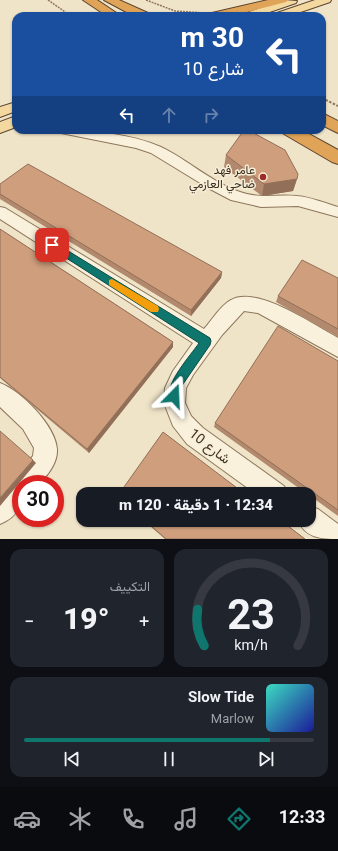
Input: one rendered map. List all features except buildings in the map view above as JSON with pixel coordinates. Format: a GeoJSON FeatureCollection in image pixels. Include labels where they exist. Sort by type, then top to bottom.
{"type":"FeatureCollection","features":[{"type":"Feature","properties":{"kind":"highway"},"geometry":{"type":"LineString","coordinates":[[79,0],[91,12]]}},
{"type":"Feature","properties":{"kind":"highway"},"geometry":{"type":"LineString","coordinates":[[79,0],[98,12]]}},
{"type":"Feature","properties":{"kind":"highway"},"geometry":{"type":"LineString","coordinates":[[89,0],[108,12]]}},
{"type":"Feature","properties":{"kind":"highway"},"geometry":{"type":"LineString","coordinates":[[109,0],[128,12]]}},
{"type":"Feature","properties":{"kind":"highway"},"geometry":{"type":"LineString","coordinates":[[109,0],[135,12]]}},
{"type":"Feature","properties":{"kind":"highway"},"geometry":{"type":"LineString","coordinates":[[221,12],[282,0]]}},
{"type":"Feature","properties":{"kind":"highway"},"geometry":{"type":"LineString","coordinates":[[326,120],[338,128]]}},
{"type":"Feature","properties":{"kind":"highway"},"geometry":{"type":"LineString","coordinates":[[326,125],[338,132]]}},
{"type":"Feature","properties":{"kind":"highway"},"geometry":{"type":"LineString","coordinates":[[296,134],[338,158]]}},
{"type":"Feature","properties":{"kind":"main road"},"geometry":{"type":"LineString","coordinates":[[259,12],[295,0]]}},
{"type":"Feature","properties":{"kind":"main road"},"geometry":{"type":"LineString","coordinates":[[290,12],[326,0]]}},
{"type":"Feature","properties":{"kind":"main road"},"geometry":{"type":"LineString","coordinates":[[0,112],[12,108]]}},
{"type":"Feature","properties":{"kind":"main road"},"geometry":{"type":"LineString","coordinates":[[0,128],[12,123]]}},
{"type":"Feature","properties":{"kind":"street"},"geometry":{"type":"LineString","coordinates":[[87,134],[139,144],[156,150],[215,186],[236,196],[261,202],[298,201],[338,212]]}},
{"type":"Feature","properties":{"kind":"street"},"geometry":{"type":"LineString","coordinates":[[0,212],[206,341]]}},
{"type":"Feature","properties":{"kind":"street","name":"شارع 10"},"geometry":{"type":"LineString","coordinates":[[266,487],[195,436],[184,425],[178,415],[174,396],[176,385],[206,341],[229,312],[245,303],[252,303],[264,307],[338,348]]}},
{"type":"Feature","properties":{"kind":"street"},"geometry":{"type":"LineString","coordinates":[[0,393],[17,407],[36,428],[45,444],[45,455],[42,462],[31,475]]}},
{"type":"Feature","properties":{"kind":"street"},"geometry":{"type":"LineString","coordinates":[[0,512],[12,498]]}},
{"type":"Feature","properties":{"kind":"street"},"geometry":{"type":"LineString","coordinates":[[316,523],[338,539]]}},
{"type":"Feature","properties":{"kind":"path"},"geometry":{"type":"LineString","coordinates":[[48,0],[64,12]]}},
{"type":"Feature","properties":{"kind":"path"},"geometry":{"type":"LineString","coordinates":[[146,0],[173,12]]}},
{"type":"Feature","properties":{"kind":"path"},"geometry":{"type":"LineString","coordinates":[[326,100],[338,106]]}},
{"type":"Feature","properties":{"kind":"slow traffic"},"geometry":{"type":"LineString","coordinates":[[112,283],[154,309]]}},
{"type":"Feature","properties":{"kind":"place","name":"عامر فهد ضاحي العازمي"},"geometry":{"type":"Point","coordinates":[263,177]}},
{"type":"Feature","properties":{"kind":"route"},"geometry":{"type":"LineString","coordinates":[[52,245],[206,341],[176,385],[174,396]]}}]}
